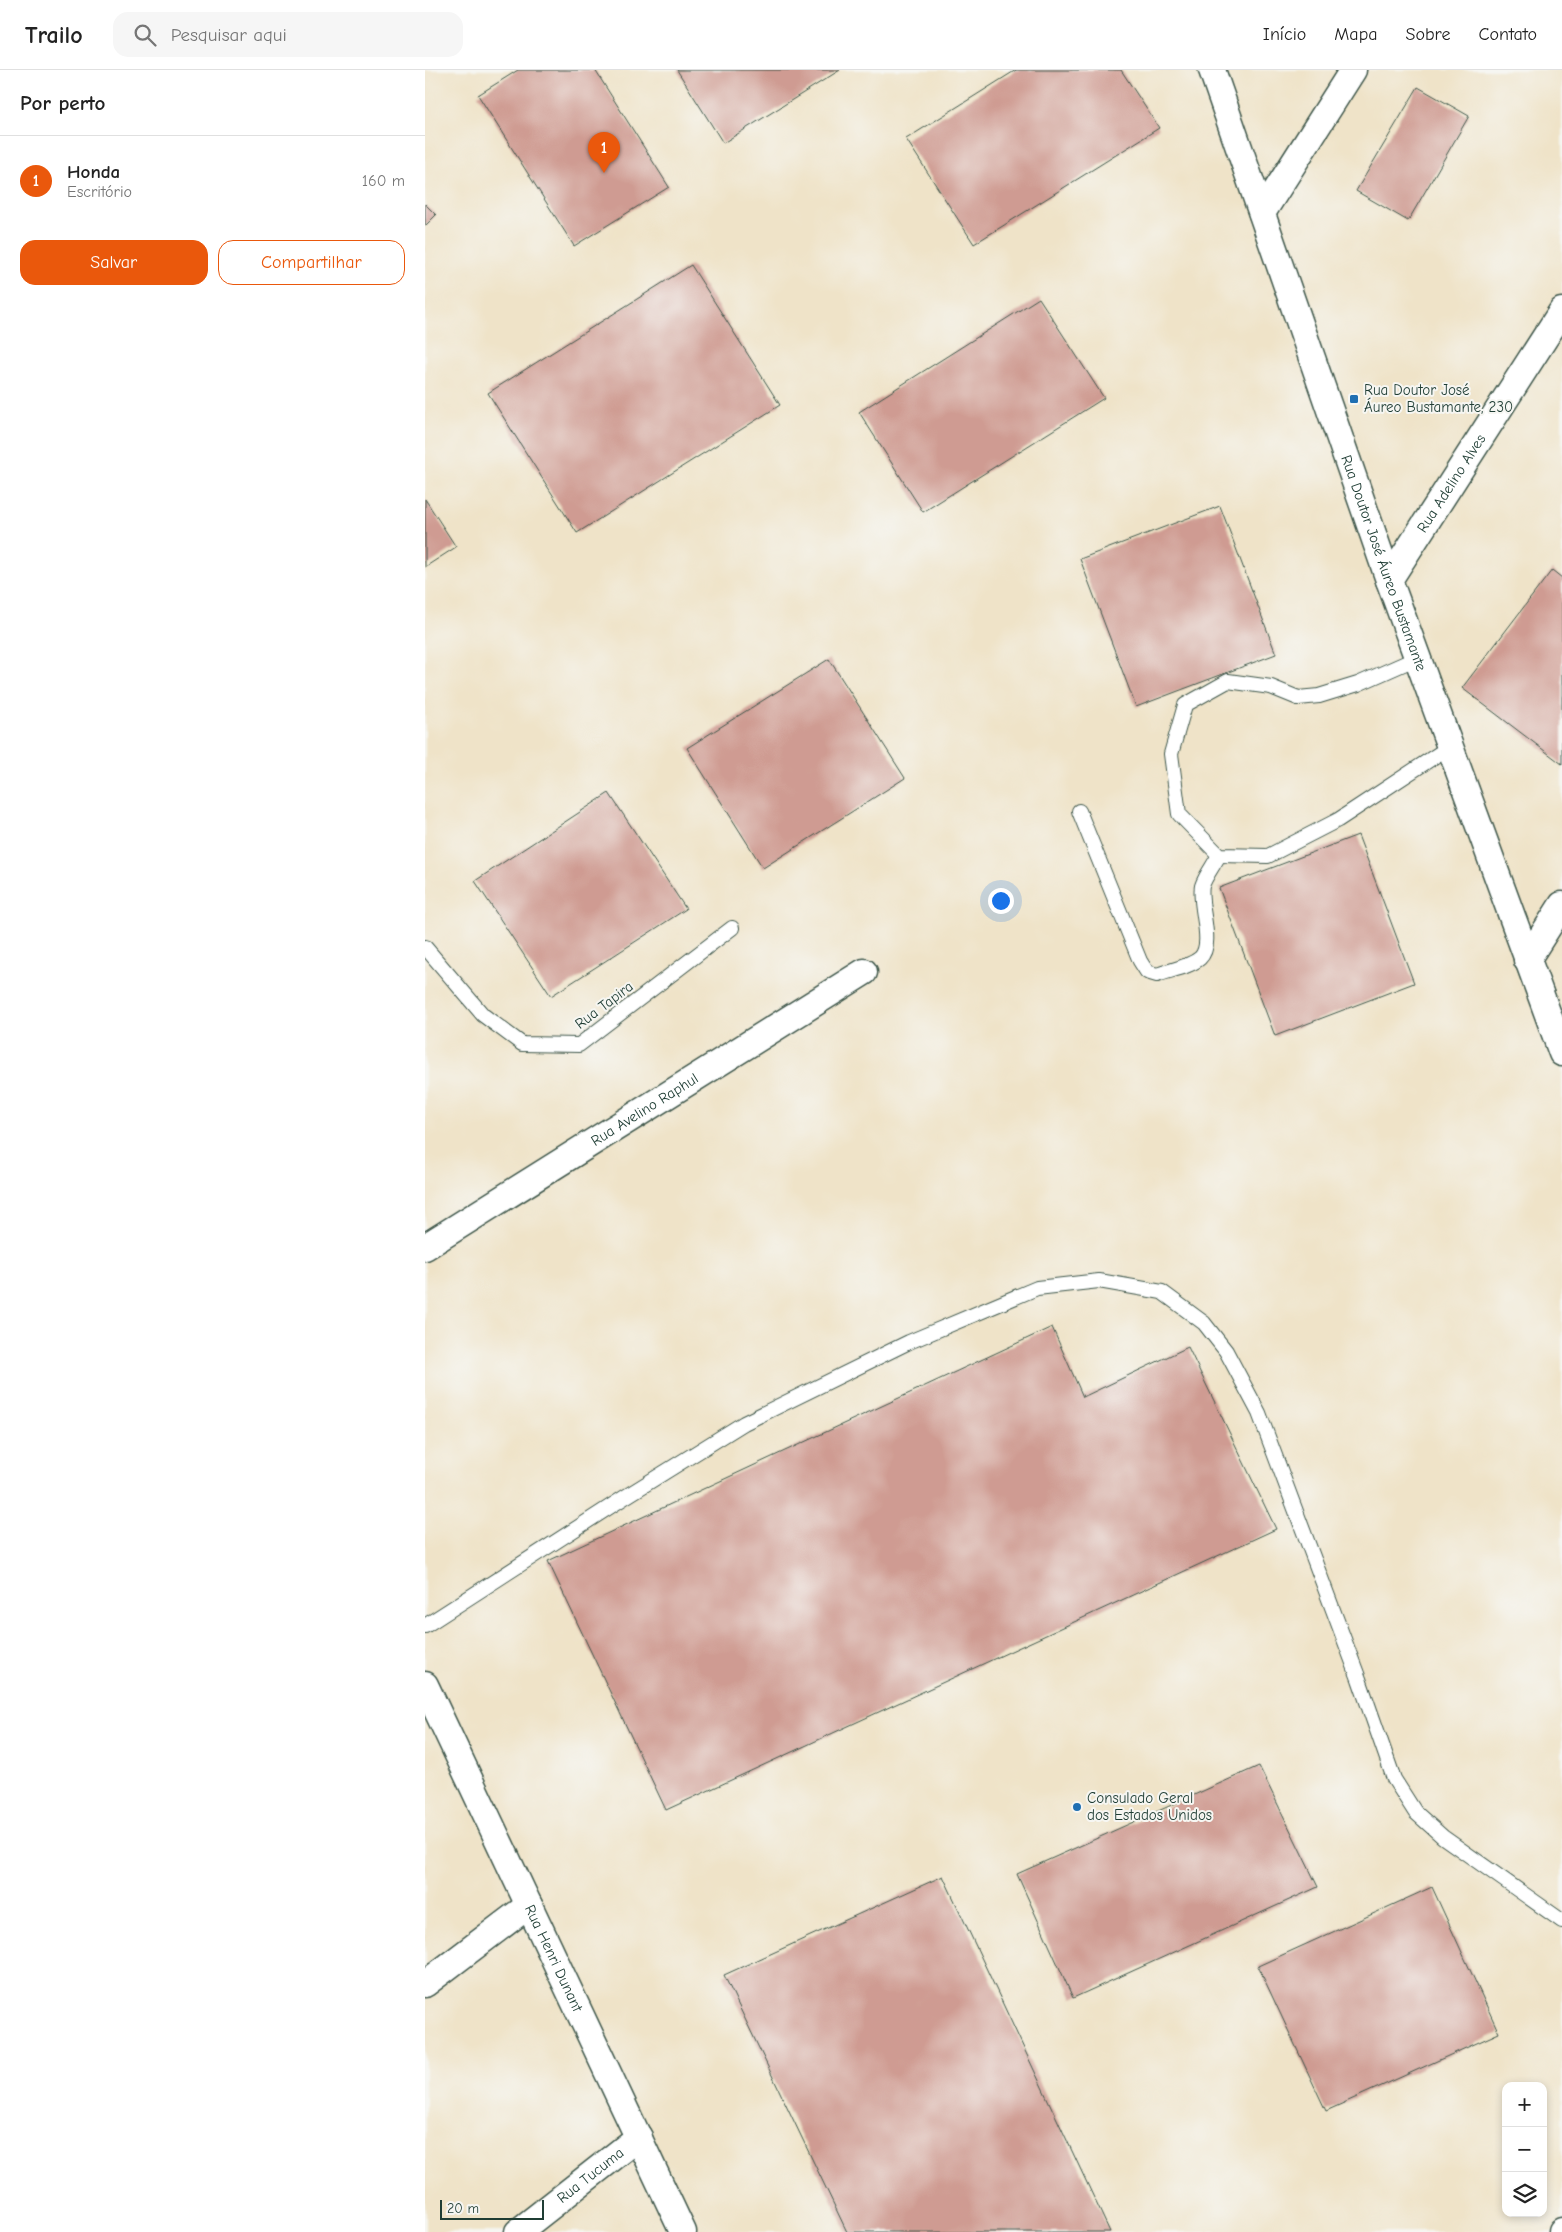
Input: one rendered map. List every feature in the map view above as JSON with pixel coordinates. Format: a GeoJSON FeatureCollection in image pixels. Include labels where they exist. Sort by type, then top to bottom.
{"type":"FeatureCollection","features":[{"type":"Feature","properties":{"kind":"street","name":"Rua Doutor José Áureo Bustamante"},"geometry":{"type":"LineString","coordinates":[[1212,70],[1389,580],[1562,1053]]}},
{"type":"Feature","properties":{"kind":"street"},"geometry":{"type":"LineString","coordinates":[[1262,212],[1353,70]]}},
{"type":"Feature","properties":{"kind":"street","name":"Rua Adelino Alves"},"geometry":{"type":"LineString","coordinates":[[1389,580],[1562,311]]}},
{"type":"Feature","properties":{"kind":"street"},"geometry":{"type":"LineString","coordinates":[[1527,960],[1562,905]]}},
{"type":"Feature","properties":{"kind":"street","name":"Rua Avelino Raphul"},"geometry":{"type":"LineString","coordinates":[[425,1247],[864,972]]}},
{"type":"Feature","properties":{"kind":"street","name":"Rua Henri Dunant"},"geometry":{"type":"LineString","coordinates":[[425,1685],[683,2232]]}},
{"type":"Feature","properties":{"kind":"street"},"geometry":{"type":"LineString","coordinates":[[425,1984],[529,1905]]}},
{"type":"Feature","properties":{"kind":"street","name":"Rua Tucuma"},"geometry":{"type":"LineString","coordinates":[[518,2232],[639,2137]]}},
{"type":"Feature","properties":{"kind":"lane"},"geometry":{"type":"LineString","coordinates":[[1417,658],[1359,684],[1319,696],[1298,698],[1271,687],[1228,682],[1185,706],[1171,754],[1179,814],[1219,856],[1268,856],[1338,820],[1449,747]]}},
{"type":"Feature","properties":{"kind":"lane"},"geometry":{"type":"LineString","coordinates":[[1079,811],[1140,961],[1147,972],[1157,975],[1199,960],[1205,953],[1207,943],[1202,885],[1219,856]]}},
{"type":"Feature","properties":{"kind":"lane","name":"Rua Tapira"},"geometry":{"type":"LineString","coordinates":[[425,948],[483,1015],[522,1044],[579,1045],[732,928]]}},
{"type":"Feature","properties":{"kind":"lane"},"geometry":{"type":"LineString","coordinates":[[425,1626],[625,1497],[745,1423],[909,1342],[1037,1288],[1099,1281],[1162,1292],[1204,1323],[1226,1351],[1259,1412],[1359,1679],[1394,1779],[1415,1812],[1443,1837],[1562,1921]]}},
{"type":"Feature","properties":{"kind":"building"},"geometry":{"type":"Polygon","coordinates":[[[518,70],[595,70],[669,187],[574,246],[478,95],[518,70]]]}},
{"type":"Feature","properties":{"kind":"building"},"geometry":{"type":"Polygon","coordinates":[[[677,70],[840,70],[723,143],[677,70]]]}},
{"type":"Feature","properties":{"kind":"building"},"geometry":{"type":"Polygon","coordinates":[[[1016,70],[1121,70],[1159,128],[974,244],[906,139],[1016,70]]]}},
{"type":"Feature","properties":{"kind":"building"},"geometry":{"type":"Polygon","coordinates":[[[1418,87],[1469,116],[1408,221],[1356,191],[1418,87]]]}},
{"type":"Feature","properties":{"kind":"building"},"geometry":{"type":"Polygon","coordinates":[[[425,204],[436,215],[425,226],[425,204]]]}},
{"type":"Feature","properties":{"kind":"building"},"geometry":{"type":"Polygon","coordinates":[[[691,265],[780,405],[577,533],[488,393],[691,265]]]}},
{"type":"Feature","properties":{"kind":"building"},"geometry":{"type":"Polygon","coordinates":[[[1039,298],[1104,398],[923,512],[859,412],[1039,298]]]}},
{"type":"Feature","properties":{"kind":"building"},"geometry":{"type":"Polygon","coordinates":[[[425,499],[456,547],[425,567],[425,499]]]}},
{"type":"Feature","properties":{"kind":"building"},"geometry":{"type":"Polygon","coordinates":[[[1220,506],[1276,654],[1136,707],[1080,559],[1220,506]]]}},
{"type":"Feature","properties":{"kind":"building"},"geometry":{"type":"Polygon","coordinates":[[[1552,570],[1562,578],[1562,764],[1462,688],[1552,570]]]}},
{"type":"Feature","properties":{"kind":"building"},"geometry":{"type":"Polygon","coordinates":[[[829,659],[905,778],[763,868],[687,748],[829,659]]]}},
{"type":"Feature","properties":{"kind":"building"},"geometry":{"type":"Polygon","coordinates":[[[609,793],[686,909],[551,996],[475,881],[609,793]]]}},
{"type":"Feature","properties":{"kind":"building"},"geometry":{"type":"Polygon","coordinates":[[[1358,835],[1414,983],[1275,1036],[1219,888],[1358,835]]]}},
{"type":"Feature","properties":{"kind":"building"},"geometry":{"type":"Polygon","coordinates":[[[1052,1327],[1083,1397],[1188,1347],[1276,1529],[666,1810],[548,1561],[1052,1327]]]}},
{"type":"Feature","properties":{"kind":"building"},"geometry":{"type":"Polygon","coordinates":[[[1259,1766],[1318,1887],[1073,1998],[1017,1874],[1259,1766]]]}},
{"type":"Feature","properties":{"kind":"building"},"geometry":{"type":"Polygon","coordinates":[[[943,1876],[1110,2232],[847,2232],[724,1975],[943,1876]]]}},
{"type":"Feature","properties":{"kind":"building"},"geometry":{"type":"Polygon","coordinates":[[[1432,1887],[1499,2033],[1326,2111],[1258,1966],[1432,1887]]]}},
{"type":"Feature","properties":{"kind":"place","name":"Honda"},"geometry":{"type":"Point","coordinates":[604,173]}},
{"type":"Feature","properties":{"kind":"place","name":"Rua Doutor José Áureo Bustamante, 230"},"geometry":{"type":"Point","coordinates":[1354,399]}},
{"type":"Feature","properties":{"kind":"place","name":"Consulado Geral dos Estados Unidos"},"geometry":{"type":"Point","coordinates":[1077,1807]}}]}
